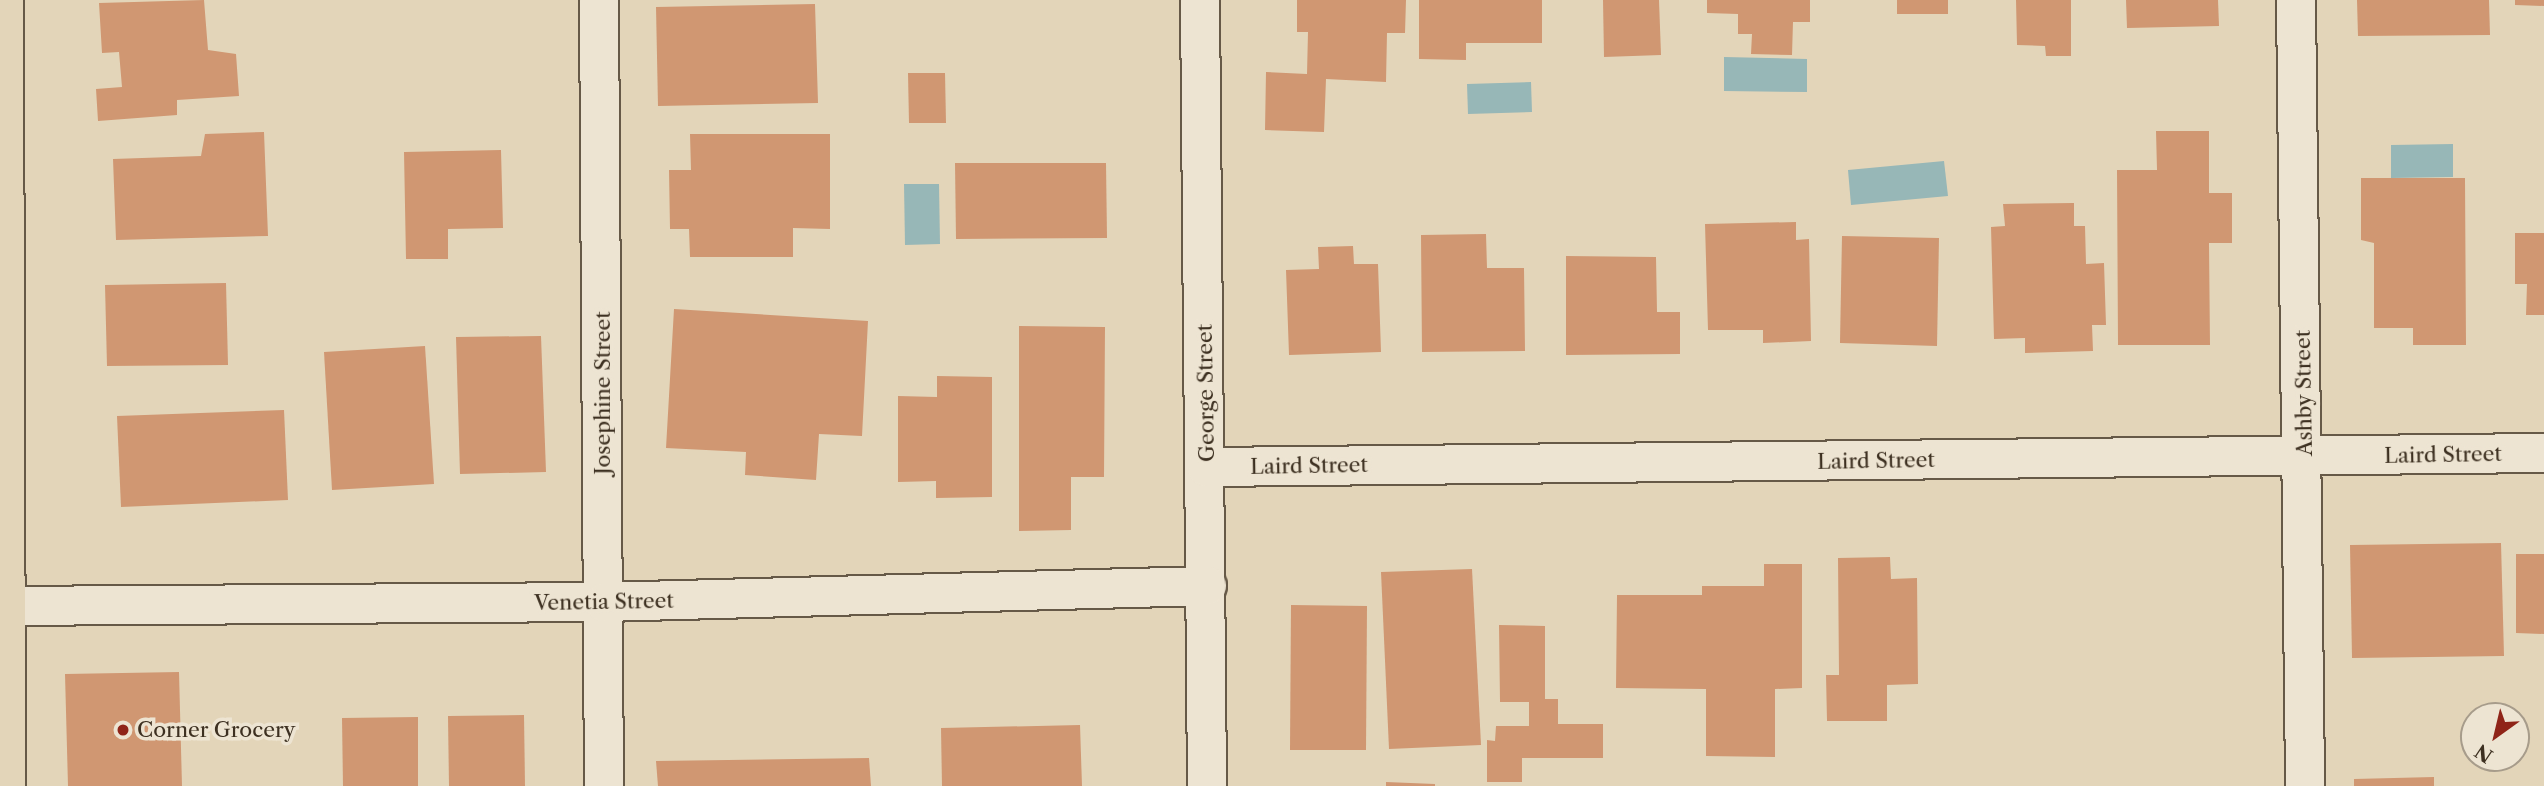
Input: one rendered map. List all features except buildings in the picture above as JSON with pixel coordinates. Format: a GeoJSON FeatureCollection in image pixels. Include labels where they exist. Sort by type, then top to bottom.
{"type":"FeatureCollection","features":[{"type":"Feature","properties":{"kind":"main road"},"geometry":{"type":"LineString","coordinates":[[4,0],[6,786]]}},
{"type":"Feature","properties":{"kind":"street","name":"Josephine Street"},"geometry":{"type":"LineString","coordinates":[[599,0],[604,786]]}},
{"type":"Feature","properties":{"kind":"street","name":"George Street"},"geometry":{"type":"LineString","coordinates":[[1200,0],[1208,467],[1207,786]]}},
{"type":"Feature","properties":{"kind":"street","name":"Ashby Street"},"geometry":{"type":"LineString","coordinates":[[2295,0],[2305,457],[2305,786]]}},
{"type":"Feature","properties":{"kind":"street","name":"Laird Street"},"geometry":{"type":"LineString","coordinates":[[1208,467],[2544,453]]}},
{"type":"Feature","properties":{"kind":"street","name":"Venetia Street"},"geometry":{"type":"LineString","coordinates":[[4,606],[604,602],[1207,586]]}},
{"type":"Feature","properties":{"kind":"water"},"geometry":{"type":"Polygon","coordinates":[[[1724,57],[1807,59],[1807,92],[1724,91],[1724,57]]]}},
{"type":"Feature","properties":{"kind":"water"},"geometry":{"type":"Polygon","coordinates":[[[1531,82],[1532,112],[1468,114],[1467,84],[1531,82]]]}},
{"type":"Feature","properties":{"kind":"water"},"geometry":{"type":"Polygon","coordinates":[[[2453,144],[2453,177],[2391,178],[2391,145],[2453,144]]]}},
{"type":"Feature","properties":{"kind":"water"},"geometry":{"type":"Polygon","coordinates":[[[1944,161],[1948,196],[1851,205],[1848,170],[1944,161]]]}},
{"type":"Feature","properties":{"kind":"water"},"geometry":{"type":"Polygon","coordinates":[[[904,184],[939,184],[940,244],[905,245],[904,184]]]}},
{"type":"Feature","properties":{"kind":"place","name":"Corner Grocery"},"geometry":{"type":"Point","coordinates":[123,730]}}]}
